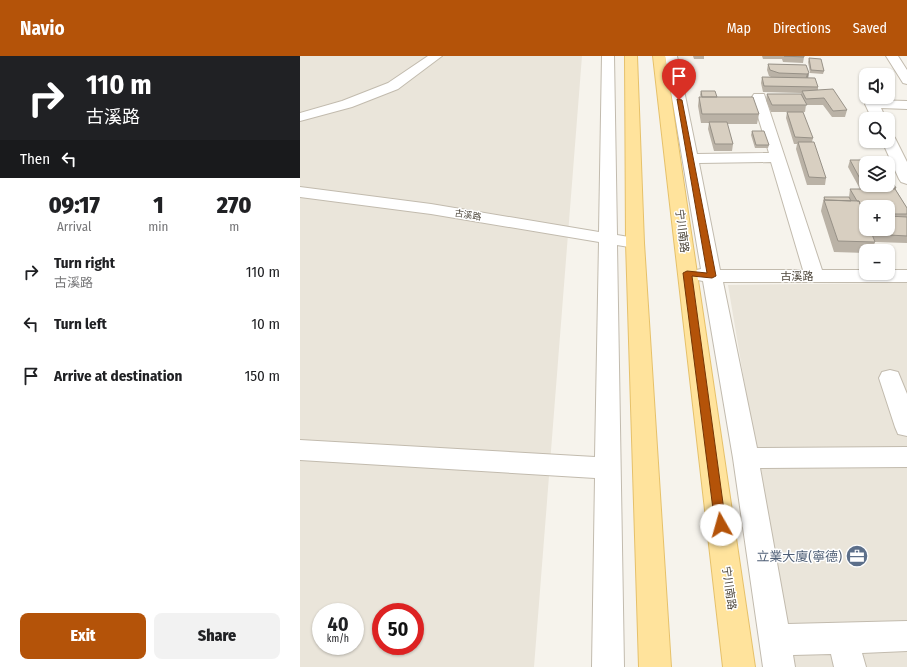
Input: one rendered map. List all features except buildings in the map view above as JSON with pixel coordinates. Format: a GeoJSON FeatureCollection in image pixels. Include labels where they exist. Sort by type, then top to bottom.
{"type":"FeatureCollection","features":[{"type":"Feature","properties":{"kind":"main road"},"geometry":{"type":"LineString","coordinates":[[631,56],[635,243],[655,667]]}},
{"type":"Feature","properties":{"kind":"main road","name":"宁川南路"},"geometry":{"type":"LineString","coordinates":[[659,56],[739,667]]}},
{"type":"Feature","properties":{"kind":"street"},"geometry":{"type":"LineString","coordinates":[[300,118],[347,104],[393,86],[436,56]]}},
{"type":"Feature","properties":{"kind":"street"},"geometry":{"type":"LineString","coordinates":[[608,56],[608,667]]}},
{"type":"Feature","properties":{"kind":"street"},"geometry":{"type":"LineString","coordinates":[[671,56],[746,458],[777,653],[846,652],[907,636]]}},
{"type":"Feature","properties":{"kind":"street"},"geometry":{"type":"LineString","coordinates":[[892,56],[907,80]]}},
{"type":"Feature","properties":{"kind":"street"},"geometry":{"type":"LineString","coordinates":[[759,97],[814,276]]}},
{"type":"Feature","properties":{"kind":"street"},"geometry":{"type":"LineString","coordinates":[[876,112],[872,104],[907,105]]}},
{"type":"Feature","properties":{"kind":"street"},"geometry":{"type":"LineString","coordinates":[[893,148],[907,179]]}},
{"type":"Feature","properties":{"kind":"street"},"geometry":{"type":"LineString","coordinates":[[690,159],[777,156]]}},
{"type":"Feature","properties":{"kind":"street","name":"古溪路"},"geometry":{"type":"LineString","coordinates":[[300,192],[431,209],[635,243]]}},
{"type":"Feature","properties":{"kind":"street","name":"古溪路"},"geometry":{"type":"LineString","coordinates":[[687,273],[712,276],[907,276]]}},
{"type":"Feature","properties":{"kind":"street"},"geometry":{"type":"LineString","coordinates":[[890,378],[907,427]]}},
{"type":"Feature","properties":{"kind":"street"},"geometry":{"type":"LineString","coordinates":[[300,450],[608,468]]}},
{"type":"Feature","properties":{"kind":"street"},"geometry":{"type":"LineString","coordinates":[[746,458],[907,457]]}},
{"type":"Feature","properties":{"kind":"shaded area"},"geometry":{"type":"Polygon","coordinates":[[[300,56],[582,56],[534,667],[300,667],[300,56]]]}},
{"type":"Feature","properties":{"kind":"shaded area"},"geometry":{"type":"Polygon","coordinates":[[[907,283],[907,667],[792,667],[728,285],[907,283]]]}},
{"type":"Feature","properties":{"kind":"place","name":"立業大廈(寧德)"},"geometry":{"type":"Point","coordinates":[857,556]}},
{"type":"Feature","properties":{"kind":"route"},"geometry":{"type":"LineString","coordinates":[[679,100],[712,276],[687,273],[721,525]]}}]}
